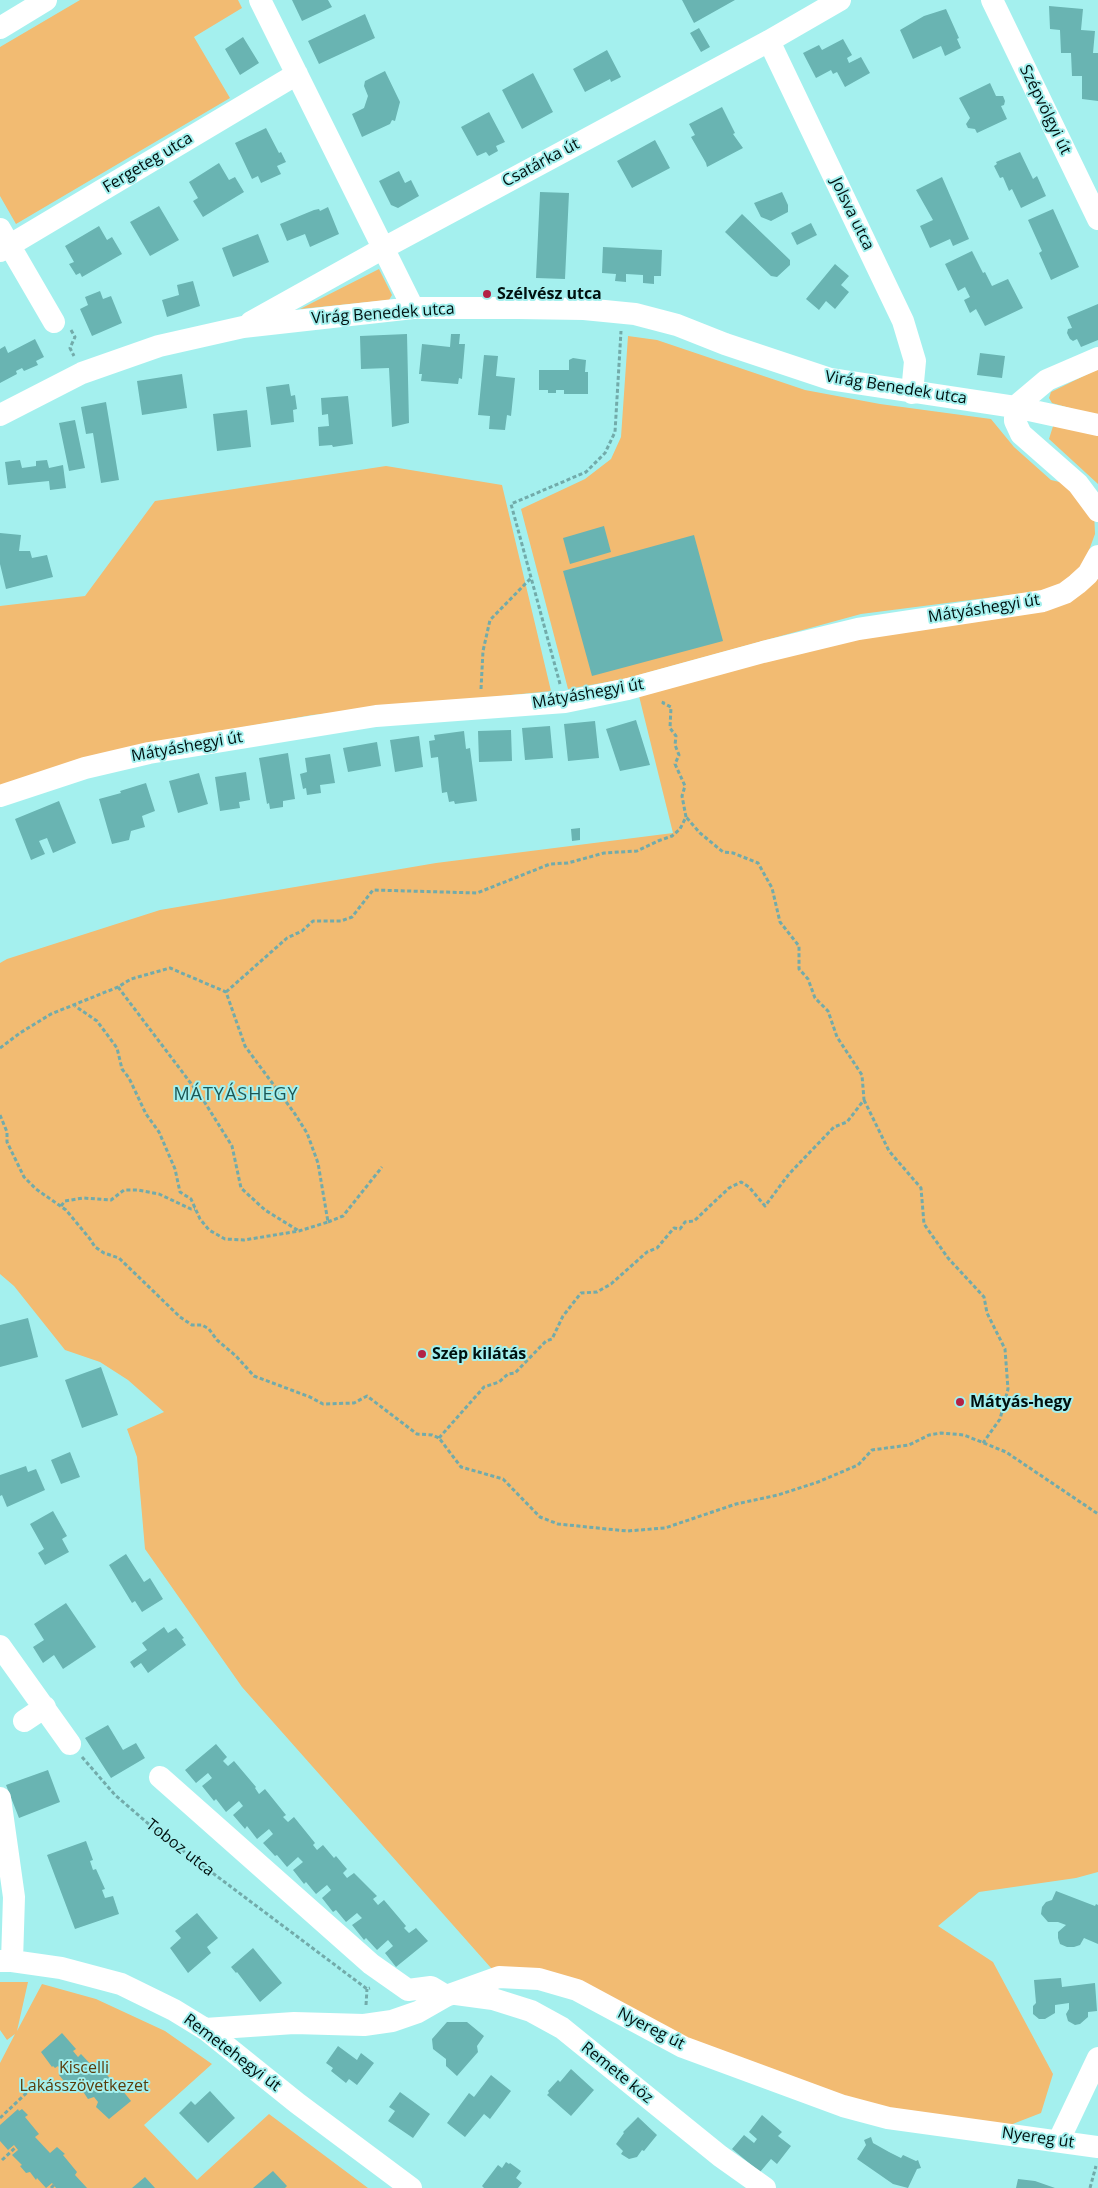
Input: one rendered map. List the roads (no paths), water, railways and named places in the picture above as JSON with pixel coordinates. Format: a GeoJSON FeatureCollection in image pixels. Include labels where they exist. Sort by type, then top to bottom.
{"type":"FeatureCollection","features":[{"type":"Feature","properties":{"kind":"street"},"geometry":{"type":"LineString","coordinates":[[0,28],[46,0]]}},
{"type":"Feature","properties":{"kind":"street"},"geometry":{"type":"LineString","coordinates":[[260,0],[382,248],[414,308]]}},
{"type":"Feature","properties":{"kind":"street","name":"Csatárka út"},"geometry":{"type":"LineString","coordinates":[[243,327],[382,248],[769,41],[840,0]]}},
{"type":"Feature","properties":{"kind":"street","name":"Szépvölgyi út"},"geometry":{"type":"LineString","coordinates":[[992,0],[1098,219]]}},
{"type":"Feature","properties":{"kind":"street","name":"Jolsva utca"},"geometry":{"type":"LineString","coordinates":[[769,41],[903,320],[916,361],[912,392]]}},
{"type":"Feature","properties":{"kind":"street","name":"Fergeteg utca"},"geometry":{"type":"LineString","coordinates":[[3,242],[297,74]]}},
{"type":"Feature","properties":{"kind":"street"},"geometry":{"type":"LineString","coordinates":[[3,242],[54,322]]}},
{"type":"Feature","properties":{"kind":"street","name":"Virág Benedek utca"},"geometry":{"type":"LineString","coordinates":[[0,415],[82,373],[159,346],[243,327],[414,308],[584,309],[622,313],[677,325],[725,344],[830,379],[1014,407],[1098,425]]}},
{"type":"Feature","properties":{"kind":"street"},"geometry":{"type":"LineString","coordinates":[[1098,358],[1046,380],[1014,407],[1016,422],[1021,434],[1078,484],[1098,511]]}},
{"type":"Feature","properties":{"kind":"street","name":"Mátyáshegyi út"},"geometry":{"type":"LineString","coordinates":[[0,796],[85,768],[149,753],[376,716],[564,702],[674,677],[763,652],[858,629],[1042,601],[1065,593],[1077,584],[1088,574],[1098,556]]}},
{"type":"Feature","properties":{"kind":"street"},"geometry":{"type":"LineString","coordinates":[[0,1646],[21,1678],[45,1707],[70,1744]]}},
{"type":"Feature","properties":{"kind":"street"},"geometry":{"type":"LineString","coordinates":[[24,1722],[45,1707]]}},
{"type":"Feature","properties":{"kind":"street"},"geometry":{"type":"LineString","coordinates":[[160,1777],[371,1964],[408,1990],[431,1987],[449,1995]]}},
{"type":"Feature","properties":{"kind":"street"},"geometry":{"type":"LineString","coordinates":[[0,1798],[14,1897],[6,1961]]}},
{"type":"Feature","properties":{"kind":"street","name":"Remetehegyi út"},"geometry":{"type":"LineString","coordinates":[[6,1961],[61,1968],[121,1984],[174,2010],[206,2029],[335,2133],[411,2188]]}},
{"type":"Feature","properties":{"kind":"street","name":"Nyereg út"},"geometry":{"type":"LineString","coordinates":[[206,2029],[294,2023],[364,2025],[392,2021],[418,2012],[449,1995],[499,1977],[539,1979],[577,1990],[683,2047],[843,2106],[898,2119],[1059,2140],[1097,2157]]}},
{"type":"Feature","properties":{"kind":"street","name":"Remete köz"},"geometry":{"type":"LineString","coordinates":[[449,1995],[493,2000],[531,2011],[562,2028],[720,2156],[765,2188]]}},
{"type":"Feature","properties":{"kind":"street"},"geometry":{"type":"LineString","coordinates":[[1059,2140],[1098,2058]]}},
{"type":"Feature","properties":{"kind":"place","name":"Szélvész utca"},"geometry":{"type":"Point","coordinates":[487,294]}},
{"type":"Feature","properties":{"kind":"place","name":"Szép kilátás"},"geometry":{"type":"Point","coordinates":[422,1354]}},
{"type":"Feature","properties":{"kind":"place","name":"Mátyás-hegy"},"geometry":{"type":"Point","coordinates":[960,1402]}},
{"type":"Feature","properties":{"kind":"district","name":"MÁTYÁSHEGY"},"geometry":{"type":"Point","coordinates":[236,1095]}},
{"type":"Feature","properties":{"kind":"park label","name":"Kiscelli Lakásszövetkezet"},"geometry":{"type":"Point","coordinates":[84,2077]}}]}
